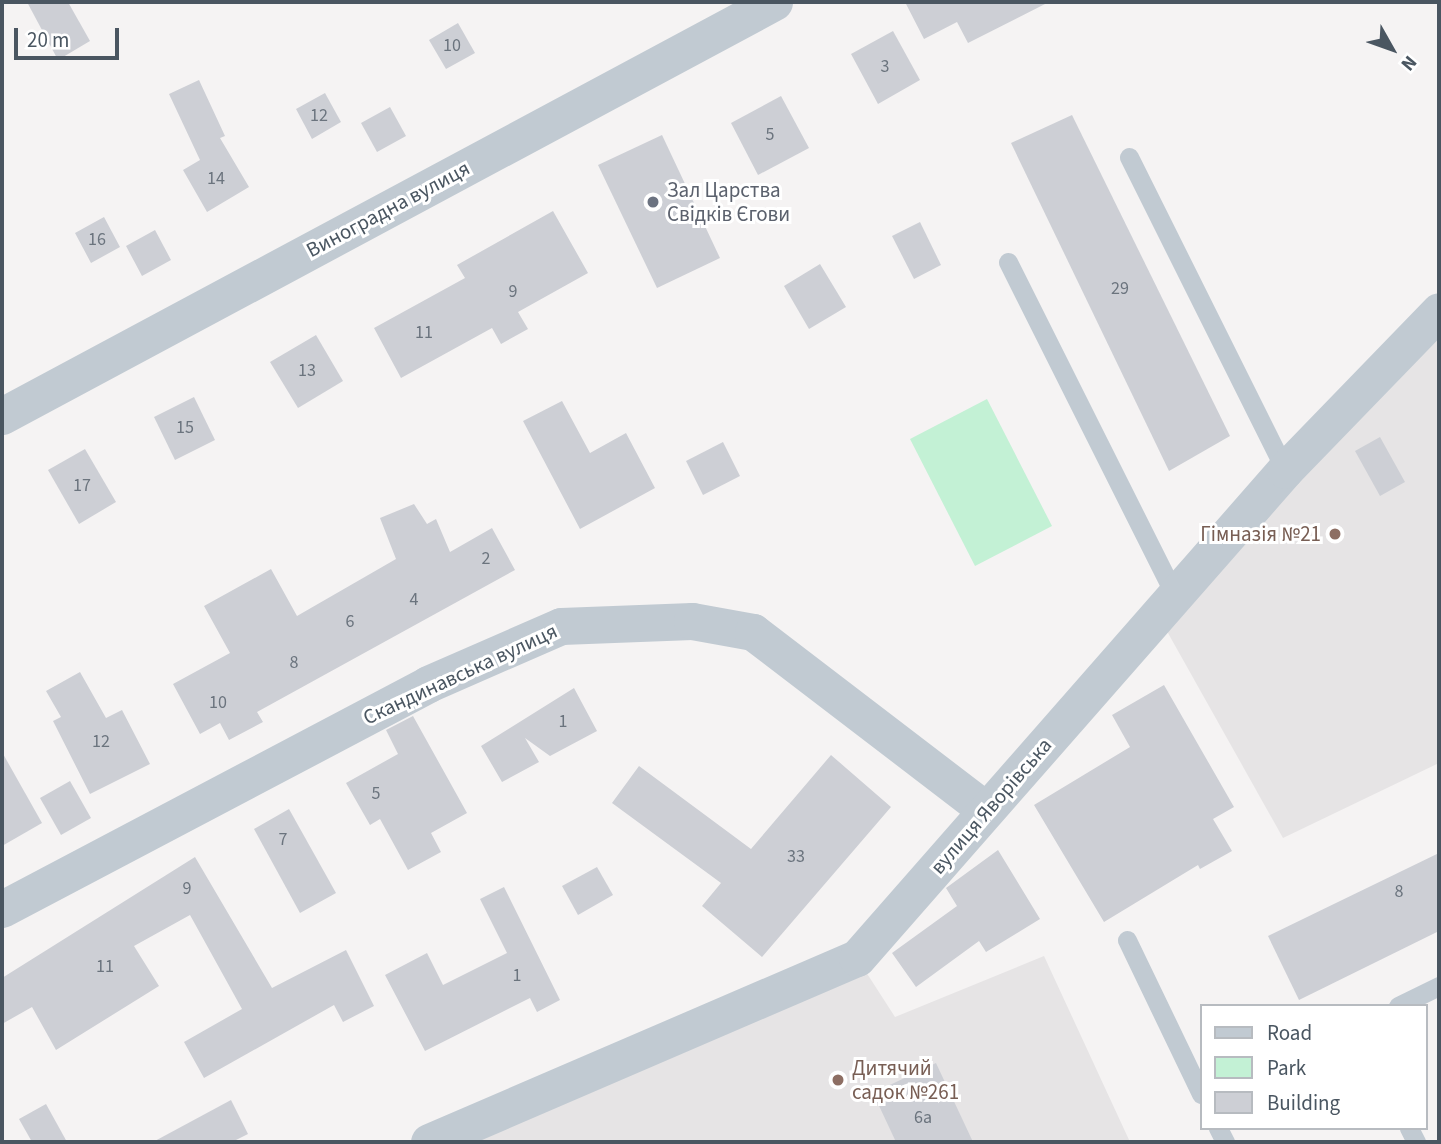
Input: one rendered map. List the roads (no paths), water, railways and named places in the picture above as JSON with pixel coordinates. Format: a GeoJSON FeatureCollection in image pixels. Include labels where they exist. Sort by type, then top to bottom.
{"type":"FeatureCollection","features":[{"type":"Feature","properties":{"kind":"street","name":"Виноградна вулиця"},"geometry":{"type":"LineString","coordinates":[[2,416],[774,2]]}},
{"type":"Feature","properties":{"kind":"street","name":"вулиця Яворівська"},"geometry":{"type":"LineString","coordinates":[[429,1142],[857,958],[1285,470],[1439,311]]}},
{"type":"Feature","properties":{"kind":"street","name":"Скандинавська вулиця"},"geometry":{"type":"LineString","coordinates":[[2,909],[428,684],[561,626],[692,621],[753,632],[986,810]]}},
{"type":"Feature","properties":{"kind":"lane"},"geometry":{"type":"LineString","coordinates":[[1129,157],[1285,470]]}},
{"type":"Feature","properties":{"kind":"lane"},"geometry":{"type":"LineString","coordinates":[[1008,262],[1176,597]]}},
{"type":"Feature","properties":{"kind":"lane"},"geometry":{"type":"LineString","coordinates":[[1127,940],[1200,1092]]}},
{"type":"Feature","properties":{"kind":"lane"},"geometry":{"type":"LineString","coordinates":[[1402,1004],[1439,986]]}},
{"type":"Feature","properties":{"kind":"place","name":"Зал Царства Свідків Єгови"},"geometry":{"type":"Point","coordinates":[653,202]}},
{"type":"Feature","properties":{"kind":"place","name":"Гімназія №21"},"geometry":{"type":"Point","coordinates":[1335,534]}},
{"type":"Feature","properties":{"kind":"place","name":"Дитячий садок №261"},"geometry":{"type":"Point","coordinates":[838,1080]}}]}
